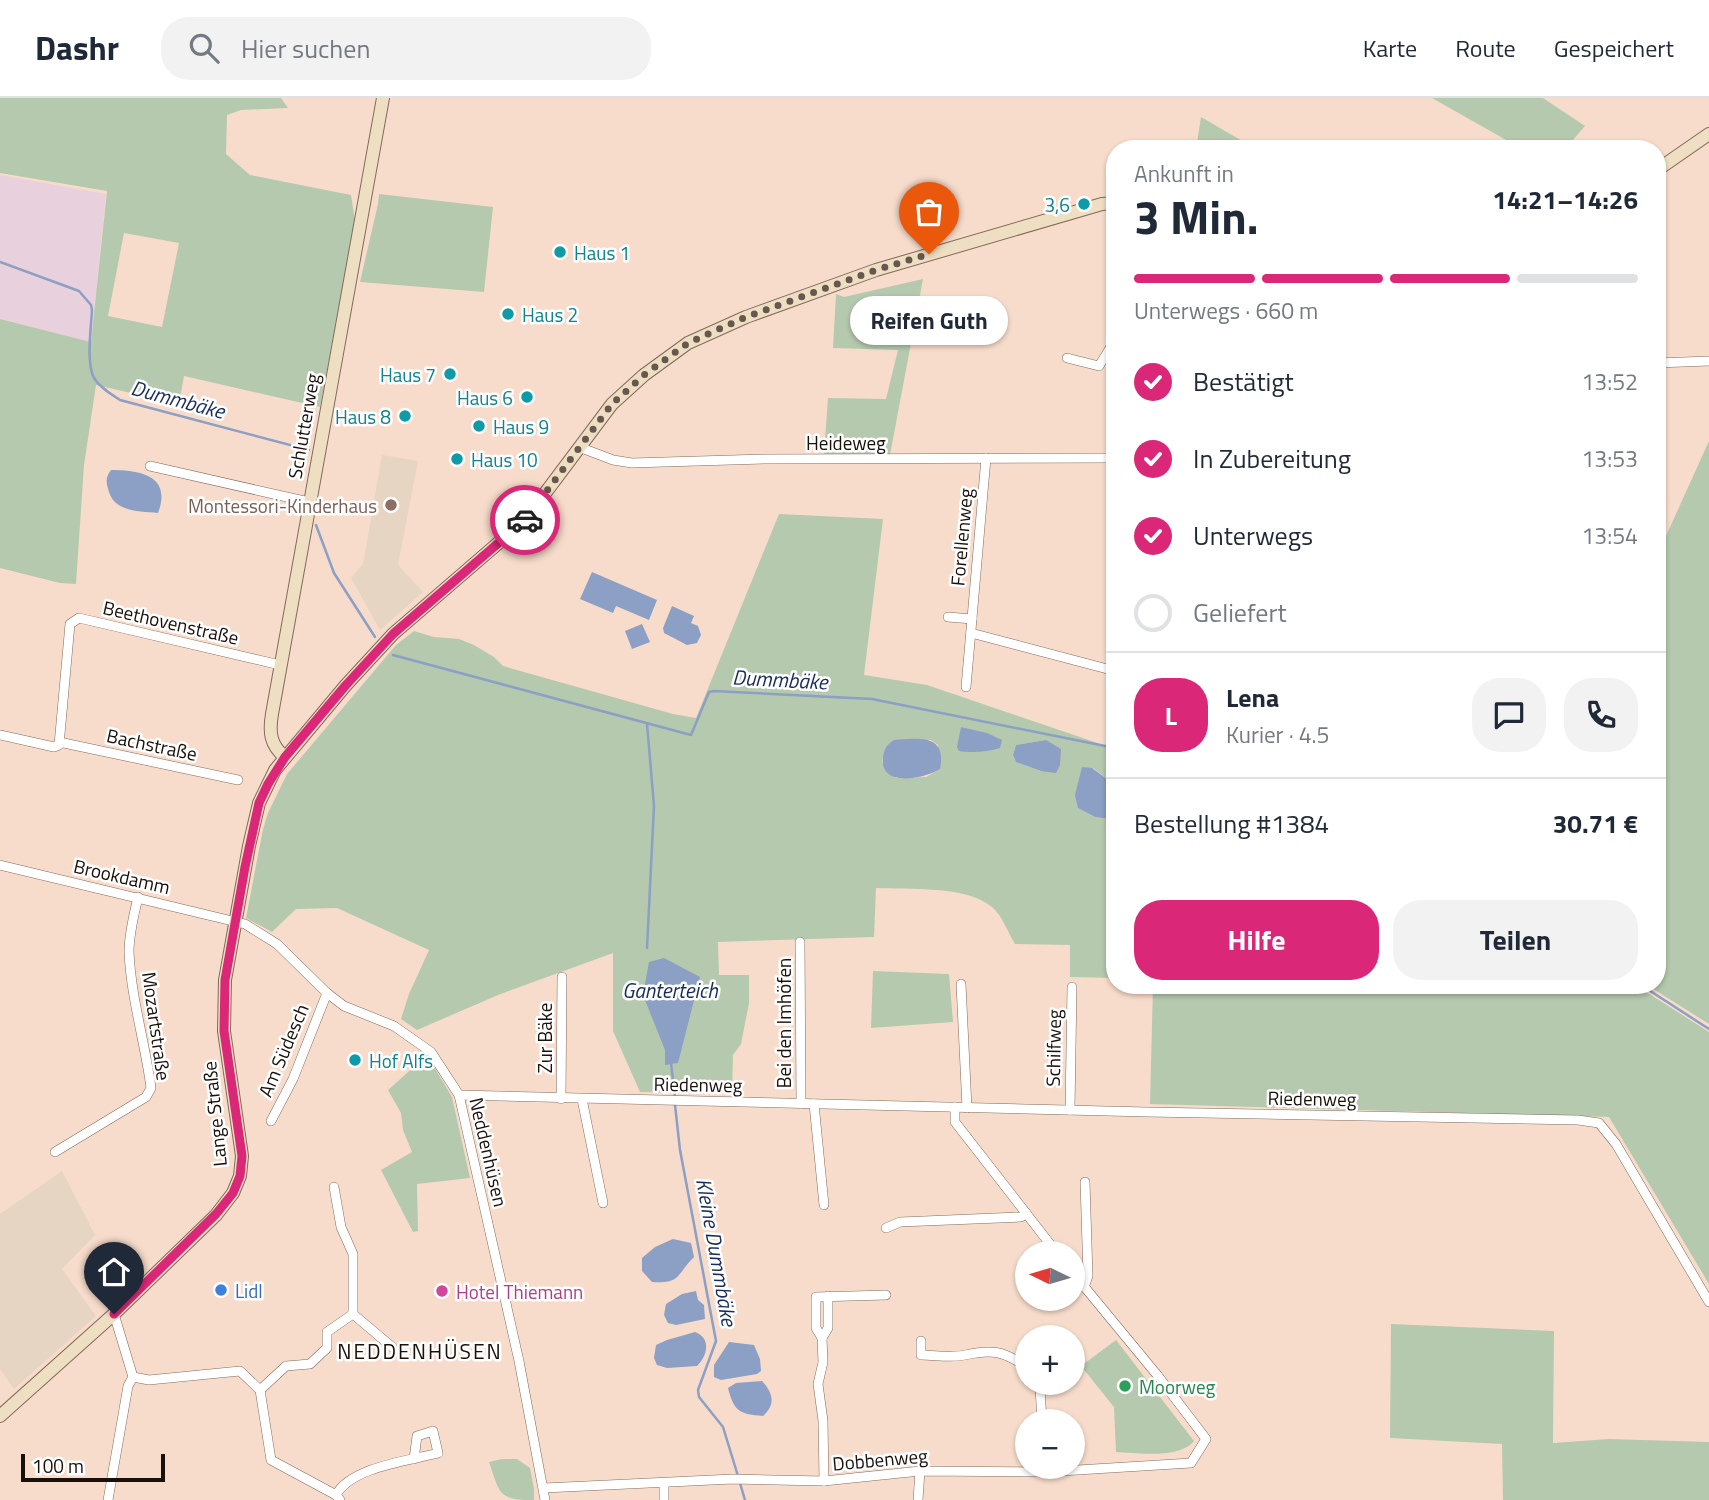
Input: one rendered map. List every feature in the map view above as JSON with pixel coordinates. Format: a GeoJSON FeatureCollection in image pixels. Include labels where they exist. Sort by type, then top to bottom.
{"type":"FeatureCollection","features":[{"type":"Feature","properties":{"kind":"street","name":"Schlutterweg"},"geometry":{"type":"LineString","coordinates":[[285,757],[278,752],[270,735],[280,665],[383,98]]}},
{"type":"Feature","properties":{"kind":"street"},"geometry":{"type":"LineString","coordinates":[[1666,164],[1709,134]]}},
{"type":"Feature","properties":{"kind":"street","name":"Lange Straße"},"geometry":{"type":"LineString","coordinates":[[0,1416],[114,1314],[216,1214],[233,1193],[240,1176],[242,1156],[224,1031],[225,980],[259,803],[271,777],[285,757],[346,685],[393,634],[525,520],[612,404],[644,375],[695,339],[746,317],[876,270],[1026,225],[1106,205]]}},
{"type":"Feature","properties":{"kind":"street"},"geometry":{"type":"LineString","coordinates":[[1067,358],[1099,366],[1106,355]]}},
{"type":"Feature","properties":{"kind":"street"},"geometry":{"type":"LineString","coordinates":[[1666,363],[1709,361]]}},
{"type":"Feature","properties":{"kind":"street","name":"Heideweg"},"geometry":{"type":"LineString","coordinates":[[579,447],[613,460],[632,463],[764,459],[1106,458]]}},
{"type":"Feature","properties":{"kind":"street","name":"Forellenweg"},"geometry":{"type":"LineString","coordinates":[[966,687],[986,458]]}},
{"type":"Feature","properties":{"kind":"street"},"geometry":{"type":"LineString","coordinates":[[150,466],[309,502]]}},
{"type":"Feature","properties":{"kind":"street"},"geometry":{"type":"LineString","coordinates":[[948,617],[972,619]]}},
{"type":"Feature","properties":{"kind":"street","name":"Beethovenstraße"},"geometry":{"type":"LineString","coordinates":[[60,743],[70,624],[79,618],[280,665]]}},
{"type":"Feature","properties":{"kind":"street"},"geometry":{"type":"LineString","coordinates":[[971,632],[1106,669]]}},
{"type":"Feature","properties":{"kind":"street"},"geometry":{"type":"LineString","coordinates":[[0,735],[54,747],[60,743]]}},
{"type":"Feature","properties":{"kind":"street","name":"Bachstraße"},"geometry":{"type":"LineString","coordinates":[[60,743],[238,780]]}},
{"type":"Feature","properties":{"kind":"street","name":"Brookdamm"},"geometry":{"type":"LineString","coordinates":[[0,865],[235,921]]}},
{"type":"Feature","properties":{"kind":"street","name":"Mozartstraße"},"geometry":{"type":"LineString","coordinates":[[55,1152],[146,1097],[151,1088],[135,1002],[129,950],[138,897]]}},
{"type":"Feature","properties":{"kind":"street","name":"Neddenhüsen"},"geometry":{"type":"LineString","coordinates":[[235,921],[276,944],[344,1006],[394,1026],[431,1052],[458,1095],[519,1361],[545,1500]]}},
{"type":"Feature","properties":{"kind":"street","name":"Bei den Imhöfen"},"geometry":{"type":"LineString","coordinates":[[800,942],[801,1104]]}},
{"type":"Feature","properties":{"kind":"street","name":"Zur Bäke"},"geometry":{"type":"LineString","coordinates":[[561,1099],[562,977]]}},
{"type":"Feature","properties":{"kind":"street"},"geometry":{"type":"LineString","coordinates":[[961,984],[967,1108]]}},
{"type":"Feature","properties":{"kind":"street","name":"Schilfweg"},"geometry":{"type":"LineString","coordinates":[[1070,1110],[1072,987]]}},
{"type":"Feature","properties":{"kind":"street","name":"Am Südesch"},"geometry":{"type":"LineString","coordinates":[[271,1121],[293,1079],[327,993]]}},
{"type":"Feature","properties":{"kind":"street","name":"Riedenweg"},"geometry":{"type":"LineString","coordinates":[[458,1095],[1599,1122],[1616,1144],[1709,1303]]}},
{"type":"Feature","properties":{"kind":"street"},"geometry":{"type":"LineString","coordinates":[[582,1099],[603,1203]]}},
{"type":"Feature","properties":{"kind":"street"},"geometry":{"type":"LineString","coordinates":[[814,1104],[824,1205]]}},
{"type":"Feature","properties":{"kind":"street"},"geometry":{"type":"LineString","coordinates":[[954,1107],[955,1122],[1048,1241]]}},
{"type":"Feature","properties":{"kind":"street"},"geometry":{"type":"LineString","coordinates":[[1085,1182],[1088,1276],[1085,1284]]}},
{"type":"Feature","properties":{"kind":"street"},"geometry":{"type":"LineString","coordinates":[[334,1187],[341,1227],[353,1254],[353,1314],[392,1347]]}},
{"type":"Feature","properties":{"kind":"street"},"geometry":{"type":"LineString","coordinates":[[886,1228],[900,1223],[1021,1217],[1026,1213]]}},
{"type":"Feature","properties":{"kind":"street","name":"Dobbenweg"},"geometry":{"type":"LineString","coordinates":[[1085,1288],[1206,1439],[1191,1463],[1085,1467]]}},
{"type":"Feature","properties":{"kind":"street"},"geometry":{"type":"LineString","coordinates":[[824,1481],[823,1421],[818,1384],[823,1362],[821,1338],[816,1328],[816,1297],[886,1295]]}},
{"type":"Feature","properties":{"kind":"street"},"geometry":{"type":"LineString","coordinates":[[108,1500],[128,1386],[133,1377],[114,1314]]}},
{"type":"Feature","properties":{"kind":"street"},"geometry":{"type":"LineString","coordinates":[[260,1390],[286,1366],[310,1364],[327,1348],[327,1332],[353,1314]]}},
{"type":"Feature","properties":{"kind":"street"},"geometry":{"type":"LineString","coordinates":[[921,1341],[921,1355],[966,1355],[990,1351],[1009,1354],[1015,1358]]}},
{"type":"Feature","properties":{"kind":"street"},"geometry":{"type":"LineString","coordinates":[[133,1377],[149,1380],[240,1371],[260,1390],[271,1460],[338,1497],[341,1486],[366,1472],[414,1459]]}},
{"type":"Feature","properties":{"kind":"street","name":"Dobbenweg"},"geometry":{"type":"LineString","coordinates":[[544,1488],[733,1479],[824,1481],[920,1471],[1015,1469]]}},
{"type":"Feature","properties":{"kind":"street"},"geometry":{"type":"LineString","coordinates":[[918,1500],[920,1471]]}},
{"type":"Feature","properties":{"kind":"street"},"geometry":{"type":"LineString","coordinates":[[664,1483],[664,1500]]}},
{"type":"Feature","properties":{"kind":"shaded area"},"geometry":{"type":"Polygon","coordinates":[[[0,175],[106,194],[91,342],[0,319],[0,175]]]}},
{"type":"Feature","properties":{"kind":"shaded area","name":"Montessori-Kinderhaus"},"geometry":{"type":"Polygon","coordinates":[[[382,455],[418,461],[398,565],[423,592],[380,630],[351,578],[363,564],[382,455]]]}},
{"type":"Feature","properties":{"kind":"shaded area"},"geometry":{"type":"Polygon","coordinates":[[[62,1171],[95,1235],[62,1269],[96,1316],[14,1389],[0,1369],[0,1214],[62,1171]]]}},
{"type":"Feature","properties":{"kind":"green space"},"geometry":{"type":"Polygon","coordinates":[[[0,98],[281,98],[288,108],[241,110],[227,115],[226,154],[250,175],[351,195],[355,221],[320,407],[184,376],[179,404],[96,385],[84,465],[76,584],[60,583],[0,568],[0,319],[91,342],[107,191],[0,173],[0,98]],[[124,233],[108,316],[162,327],[179,243],[124,233]]]}},
{"type":"Feature","properties":{"kind":"green space"},"geometry":{"type":"Polygon","coordinates":[[[1432,98],[1543,98],[1585,126],[1573,140],[1506,140],[1432,98]]]}},
{"type":"Feature","properties":{"kind":"green space"},"geometry":{"type":"Polygon","coordinates":[[[1201,117],[1241,140],[1197,140],[1201,117]]]}},
{"type":"Feature","properties":{"kind":"green space"},"geometry":{"type":"Polygon","coordinates":[[[379,194],[493,207],[484,292],[360,282],[379,194]]]}},
{"type":"Feature","properties":{"kind":"green space"},"geometry":{"type":"Polygon","coordinates":[[[923,279],[890,455],[824,454],[828,398],[886,399],[898,350],[833,348],[836,294],[844,297],[923,279]]]}},
{"type":"Feature","properties":{"kind":"green space"},"geometry":{"type":"Polygon","coordinates":[[[1709,441],[1709,1024],[1661,994],[1666,994],[1666,536],[1709,441]]]}},
{"type":"Feature","properties":{"kind":"green space"},"geometry":{"type":"Polygon","coordinates":[[[779,514],[883,519],[864,675],[927,685],[1106,746],[1106,778],[1093,768],[1078,808],[1095,817],[1106,819],[1106,978],[1070,977],[1070,945],[1015,944],[999,915],[981,900],[937,890],[876,888],[874,937],[718,942],[719,975],[749,975],[749,1003],[741,1044],[733,1055],[732,1093],[640,1092],[613,1031],[613,953],[498,995],[417,1030],[401,1019],[429,950],[337,908],[296,909],[272,932],[246,918],[263,829],[287,774],[396,645],[414,631],[434,637],[459,639],[494,657],[503,666],[673,714],[696,718],[779,514]],[[961,727],[979,750],[993,750],[996,737],[961,727]],[[894,740],[885,749],[882,762],[896,778],[926,777],[940,769],[938,745],[931,740],[894,740]],[[1046,740],[1016,745],[1013,755],[1016,762],[1041,771],[1056,748],[1046,740]]]}},
{"type":"Feature","properties":{"kind":"green space"},"geometry":{"type":"Polygon","coordinates":[[[873,971],[949,974],[953,1022],[871,1028],[873,971]]]}},
{"type":"Feature","properties":{"kind":"green space"},"geometry":{"type":"Polygon","coordinates":[[[1153,994],[1649,994],[1709,1032],[1709,1284],[1609,1117],[1150,1104],[1153,994]]]}},
{"type":"Feature","properties":{"kind":"green space"},"geometry":{"type":"Polygon","coordinates":[[[427,1055],[452,1097],[470,1178],[417,1184],[418,1231],[413,1232],[381,1170],[412,1152],[403,1130],[401,1113],[388,1090],[427,1055]]]}},
{"type":"Feature","properties":{"kind":"green space"},"geometry":{"type":"Polygon","coordinates":[[[1391,1324],[1554,1331],[1553,1443],[1609,1439],[1709,1442],[1709,1500],[1503,1500],[1502,1444],[1390,1438],[1391,1324]]]}},
{"type":"Feature","properties":{"kind":"green space","name":"Moorweg"},"geometry":{"type":"Polygon","coordinates":[[[1116,1340],[1194,1441],[1187,1447],[1169,1453],[1116,1452],[1114,1407],[1085,1371],[1085,1363],[1116,1340]]]}},
{"type":"Feature","properties":{"kind":"green space"},"geometry":{"type":"Polygon","coordinates":[[[517,1459],[530,1468],[534,1500],[506,1496],[498,1488],[489,1462],[517,1459]]]}},
{"type":"Feature","properties":{"kind":"water"},"geometry":{"type":"Polygon","coordinates":[[[111,470],[143,474],[157,483],[161,491],[158,513],[122,507],[112,499],[107,483],[111,470]]]}},
{"type":"Feature","properties":{"kind":"water"},"geometry":{"type":"Polygon","coordinates":[[[592,572],[657,600],[649,620],[616,606],[613,613],[580,599],[592,572]]]}},
{"type":"Feature","properties":{"kind":"water"},"geometry":{"type":"Polygon","coordinates":[[[672,606],[694,616],[691,623],[698,626],[701,635],[697,643],[687,645],[664,633],[663,628],[672,606]]]}},
{"type":"Feature","properties":{"kind":"water"},"geometry":{"type":"Polygon","coordinates":[[[642,624],[650,642],[632,649],[625,631],[642,624]]]}},
{"type":"Feature","properties":{"kind":"water"},"geometry":{"type":"Polygon","coordinates":[[[961,727],[987,733],[1002,740],[1000,748],[980,752],[959,751],[957,747],[961,727]]]}},
{"type":"Feature","properties":{"kind":"water"},"geometry":{"type":"Polygon","coordinates":[[[922,739],[935,744],[941,758],[940,769],[914,778],[895,777],[888,773],[884,767],[883,754],[894,740],[922,739]]]}},
{"type":"Feature","properties":{"kind":"water"},"geometry":{"type":"Polygon","coordinates":[[[1046,740],[1061,749],[1060,765],[1056,773],[1016,762],[1013,755],[1016,745],[1046,740]]]}},
{"type":"Feature","properties":{"kind":"water"},"geometry":{"type":"Polygon","coordinates":[[[1082,767],[1092,768],[1106,778],[1106,819],[1095,817],[1078,808],[1075,795],[1082,767]]]}},
{"type":"Feature","properties":{"kind":"water","name":"Ganterteich"},"geometry":{"type":"Polygon","coordinates":[[[664,958],[700,977],[678,1063],[665,1065],[665,1050],[643,995],[649,962],[664,958]]]}},
{"type":"Feature","properties":{"kind":"water"},"geometry":{"type":"Polygon","coordinates":[[[673,1239],[691,1243],[694,1257],[673,1280],[652,1282],[642,1271],[642,1258],[655,1247],[673,1239]]]}},
{"type":"Feature","properties":{"kind":"water"},"geometry":{"type":"Polygon","coordinates":[[[696,1291],[698,1300],[704,1305],[705,1319],[676,1325],[668,1323],[664,1315],[666,1304],[682,1294],[696,1291]]]}},
{"type":"Feature","properties":{"kind":"water"},"geometry":{"type":"Polygon","coordinates":[[[695,1332],[706,1342],[704,1357],[697,1366],[667,1368],[657,1365],[654,1358],[656,1345],[695,1332]]]}},
{"type":"Feature","properties":{"kind":"water"},"geometry":{"type":"Polygon","coordinates":[[[729,1342],[754,1345],[760,1359],[761,1371],[721,1380],[714,1377],[714,1365],[729,1342]]]}},
{"type":"Feature","properties":{"kind":"water"},"geometry":{"type":"Polygon","coordinates":[[[762,1381],[772,1398],[770,1407],[763,1416],[743,1413],[733,1402],[728,1388],[736,1383],[762,1381]]]}},
{"type":"Feature","properties":{"kind":"waterway","name":"Dummbäke"},"geometry":{"type":"LineString","coordinates":[[0,262],[79,291],[92,310],[90,355],[94,378],[102,388],[120,400],[309,450]]}},
{"type":"Feature","properties":{"kind":"waterway","name":"Dummbäke"},"geometry":{"type":"LineString","coordinates":[[316,525],[334,573],[375,637]]}},
{"type":"Feature","properties":{"kind":"waterway","name":"Dummbäke"},"geometry":{"type":"LineString","coordinates":[[393,655],[691,735],[709,692],[714,691],[872,699],[1106,746]]}},
{"type":"Feature","properties":{"kind":"waterway","name":"Kleine Dummbäke"},"geometry":{"type":"LineString","coordinates":[[647,724],[654,806],[647,948]]}},
{"type":"Feature","properties":{"kind":"waterway","name":"Dummbäke"},"geometry":{"type":"LineString","coordinates":[[1655,994],[1709,1029]]}},
{"type":"Feature","properties":{"kind":"waterway","name":"Kleine Dummbäke"},"geometry":{"type":"LineString","coordinates":[[671,1063],[675,1097]]}},
{"type":"Feature","properties":{"kind":"waterway","name":"Kleine Dummbäke"},"geometry":{"type":"LineString","coordinates":[[675,1105],[680,1150],[716,1341],[698,1390],[699,1397],[723,1427],[738,1476]]}},
{"type":"Feature","properties":{"kind":"waterway","name":"Kleine Dummbäke"},"geometry":{"type":"LineString","coordinates":[[740,1483],[745,1500]]}},
{"type":"Feature","properties":{"kind":"way so far"},"geometry":{"type":"LineString","coordinates":[[525,520],[612,404],[644,375],[688,343],[746,317],[876,270],[929,254]]}},
{"type":"Feature","properties":{"kind":"place","name":"3,6"},"geometry":{"type":"Point","coordinates":[1084,204]}},
{"type":"Feature","properties":{"kind":"place","name":"Haus 1"},"geometry":{"type":"Point","coordinates":[560,252]}},
{"type":"Feature","properties":{"kind":"place","name":"Reifen Guth"},"geometry":{"type":"Point","coordinates":[929,254]}},
{"type":"Feature","properties":{"kind":"place","name":"Haus 2"},"geometry":{"type":"Point","coordinates":[508,314]}},
{"type":"Feature","properties":{"kind":"place","name":"Haus 7"},"geometry":{"type":"Point","coordinates":[450,374]}},
{"type":"Feature","properties":{"kind":"place","name":"Haus 6"},"geometry":{"type":"Point","coordinates":[527,397]}},
{"type":"Feature","properties":{"kind":"place","name":"Haus 8"},"geometry":{"type":"Point","coordinates":[405,416]}},
{"type":"Feature","properties":{"kind":"place","name":"Haus 9"},"geometry":{"type":"Point","coordinates":[479,426]}},
{"type":"Feature","properties":{"kind":"place","name":"Haus 10"},"geometry":{"type":"Point","coordinates":[457,459]}},
{"type":"Feature","properties":{"kind":"place","name":"Montessori-Kinderhaus"},"geometry":{"type":"Point","coordinates":[391,505]}},
{"type":"Feature","properties":{"kind":"place","name":"Hof Alfs"},"geometry":{"type":"Point","coordinates":[355,1060]}},
{"type":"Feature","properties":{"kind":"place","name":"Lidl"},"geometry":{"type":"Point","coordinates":[221,1290]}},
{"type":"Feature","properties":{"kind":"place","name":"Hotel Thiemann"},"geometry":{"type":"Point","coordinates":[442,1291]}},
{"type":"Feature","properties":{"kind":"place","name":"Moorweg"},"geometry":{"type":"Point","coordinates":[1125,1386]}},
{"type":"Feature","properties":{"kind":"district","name":"NEDDENHÜSEN"},"geometry":{"type":"Point","coordinates":[420,1351]}},
{"type":"Feature","properties":{"kind":"route"},"geometry":{"type":"LineString","coordinates":[[114,1314],[216,1214],[233,1193],[240,1176],[240,1135],[224,1031],[225,980],[259,803],[275,770],[393,634],[525,520]]}}]}
